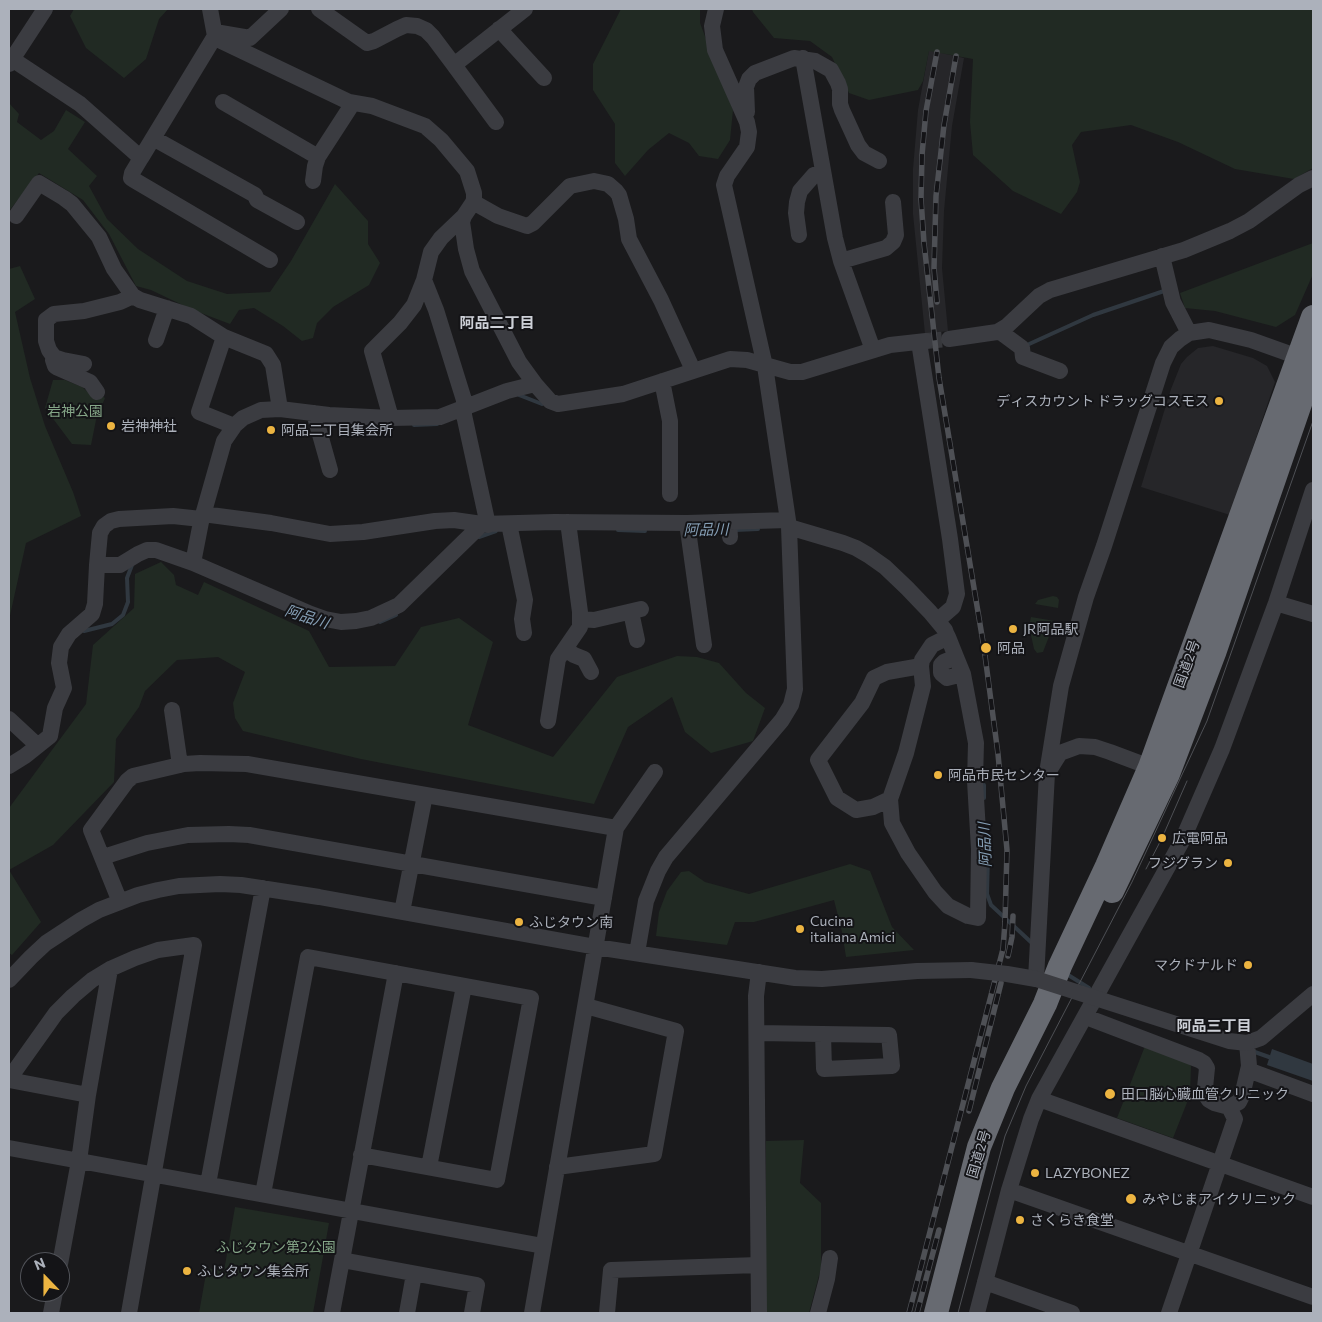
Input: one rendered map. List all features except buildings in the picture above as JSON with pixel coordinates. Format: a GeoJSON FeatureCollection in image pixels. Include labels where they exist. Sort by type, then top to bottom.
{"type":"FeatureCollection","features":[{"type":"Feature","properties":{"kind":"highway","name":"国道2号"},"geometry":{"type":"LineString","coordinates":[[1045,1004],[1067,970],[1122,873],[1168,774],[1214,653],[1308,362],[1313,317]]}},
{"type":"Feature","properties":{"kind":"highway","name":"国道2号"},"geometry":{"type":"LineString","coordinates":[[936,1313],[979,1147],[1002,1088],[1045,1004],[1060,966],[1107,866],[1150,767],[1308,362]]}},
{"type":"Feature","properties":{"kind":"street"},"geometry":{"type":"LineString","coordinates":[[44,9],[10,61],[83,106],[141,158]]}},
{"type":"Feature","properties":{"kind":"street"},"geometry":{"type":"LineString","coordinates":[[210,9],[215,35],[132,173],[132,178],[270,260]]}},
{"type":"Feature","properties":{"kind":"street"},"geometry":{"type":"LineString","coordinates":[[215,35],[250,38],[281,9]]}},
{"type":"Feature","properties":{"kind":"street"},"geometry":{"type":"LineString","coordinates":[[319,9],[366,43],[374,42],[406,25],[426,30],[496,122]]}},
{"type":"Feature","properties":{"kind":"street"},"geometry":{"type":"LineString","coordinates":[[454,65],[525,9]]}},
{"type":"Feature","properties":{"kind":"street"},"geometry":{"type":"LineString","coordinates":[[716,9],[712,26],[715,50],[749,127]]}},
{"type":"Feature","properties":{"kind":"street"},"geometry":{"type":"LineString","coordinates":[[499,29],[544,78]]}},
{"type":"Feature","properties":{"kind":"street"},"geometry":{"type":"LineString","coordinates":[[215,35],[353,103],[372,106],[414,121],[434,132],[468,174],[474,193],[462,228],[472,270],[519,362],[534,384],[550,401],[558,404],[623,394],[663,385],[694,370],[730,359],[746,360],[766,371],[802,372],[893,344],[922,341],[957,594],[953,607],[938,620]]}},
{"type":"Feature","properties":{"kind":"street"},"geometry":{"type":"LineString","coordinates":[[637,953],[646,901],[651,886],[666,857],[782,720],[794,697],[796,680],[788,523],[766,371],[724,185],[727,176],[747,147],[749,127],[745,92],[747,83],[752,76],[763,69],[794,58],[802,58],[822,64],[831,70],[838,83],[840,104],[858,145],[864,153],[879,162]]}},
{"type":"Feature","properties":{"kind":"street"},"geometry":{"type":"LineString","coordinates":[[802,58],[841,261],[874,350]]}},
{"type":"Feature","properties":{"kind":"street"},"geometry":{"type":"LineString","coordinates":[[223,102],[318,158]]}},
{"type":"Feature","properties":{"kind":"street"},"geometry":{"type":"LineString","coordinates":[[313,181],[318,158],[353,103]]}},
{"type":"Feature","properties":{"kind":"street"},"geometry":{"type":"LineString","coordinates":[[153,138],[255,195],[257,200],[297,222]]}},
{"type":"Feature","properties":{"kind":"street"},"geometry":{"type":"LineString","coordinates":[[799,234],[796,202],[800,191],[814,175],[823,171]]}},
{"type":"Feature","properties":{"kind":"street"},"geometry":{"type":"LineString","coordinates":[[949,339],[990,334],[999,331],[1007,326],[1039,296],[1050,290],[1184,250],[1239,227],[1259,215],[1299,185],[1313,178]]}},
{"type":"Feature","properties":{"kind":"street"},"geometry":{"type":"LineString","coordinates":[[469,209],[527,226],[533,223],[570,186],[594,181],[608,184],[619,195],[626,219],[629,239],[661,300],[694,370]]}},
{"type":"Feature","properties":{"kind":"street"},"geometry":{"type":"LineString","coordinates":[[16,216],[40,182],[64,198],[72,204],[99,237],[114,269],[133,296],[193,317],[224,337],[260,350],[271,359],[280,409]]}},
{"type":"Feature","properties":{"kind":"street"},"geometry":{"type":"LineString","coordinates":[[841,261],[886,248],[893,242],[896,235],[893,202]]}},
{"type":"Feature","properties":{"kind":"street"},"geometry":{"type":"LineString","coordinates":[[391,418],[372,351],[400,323],[414,305],[424,280],[431,252],[440,238],[469,209]]}},
{"type":"Feature","properties":{"kind":"street"},"geometry":{"type":"LineString","coordinates":[[1162,256],[1173,302],[1189,334]]}},
{"type":"Feature","properties":{"kind":"street"},"geometry":{"type":"LineString","coordinates":[[424,280],[436,310],[464,400],[464,412],[485,524]]}},
{"type":"Feature","properties":{"kind":"street"},"geometry":{"type":"LineString","coordinates":[[84,364],[63,360],[48,350],[45,324],[50,316],[84,311],[133,296]]}},
{"type":"Feature","properties":{"kind":"street"},"geometry":{"type":"LineString","coordinates":[[156,340],[167,308]]}},
{"type":"Feature","properties":{"kind":"street"},"geometry":{"type":"LineString","coordinates":[[1036,979],[1047,773],[1061,686],[1086,597],[1163,363],[1172,347],[1189,334],[1209,330],[1251,340],[1308,362]]}},
{"type":"Feature","properties":{"kind":"street"},"geometry":{"type":"LineString","coordinates":[[999,331],[1022,348],[1023,357],[1060,371]]}},
{"type":"Feature","properties":{"kind":"street"},"geometry":{"type":"LineString","coordinates":[[224,337],[199,412],[234,426]]}},
{"type":"Feature","properties":{"kind":"street"},"geometry":{"type":"LineString","coordinates":[[53,355],[55,366],[90,382],[98,392]]}},
{"type":"Feature","properties":{"kind":"street"},"geometry":{"type":"LineString","coordinates":[[193,563],[202,516],[224,441],[234,426],[252,414],[262,410],[280,409],[315,418],[440,417],[464,412],[506,391],[534,384]]}},
{"type":"Feature","properties":{"kind":"street"},"geometry":{"type":"LineString","coordinates":[[663,385],[670,421],[670,494]]}},
{"type":"Feature","properties":{"kind":"street"},"geometry":{"type":"LineString","coordinates":[[315,418],[330,470]]}},
{"type":"Feature","properties":{"kind":"street"},"geometry":{"type":"LineString","coordinates":[[977,1313],[1009,1190],[1039,1099],[1182,841],[1222,749],[1276,603],[1313,490]]}},
{"type":"Feature","properties":{"kind":"street"},"geometry":{"type":"LineString","coordinates":[[9,766],[50,736],[55,708],[64,688],[59,663],[61,647],[69,634],[89,619],[94,609],[100,533],[104,526],[119,519],[202,516],[270,523],[330,534],[363,532],[454,520],[485,524],[569,527],[729,528],[788,523],[862,551],[885,567],[938,620],[948,637],[956,656],[941,665],[941,673],[947,678],[962,674],[976,743],[975,781],[979,849],[978,918],[968,916],[948,906],[935,892],[908,853],[892,823],[890,799],[906,753],[923,686],[921,666],[928,650],[937,642],[948,637]]}},
{"type":"Feature","properties":{"kind":"street"},"geometry":{"type":"LineString","coordinates":[[97,565],[120,565],[147,550],[156,550],[193,563],[325,619],[341,622],[356,621],[378,616],[399,605],[485,524]]}},
{"type":"Feature","properties":{"kind":"street"},"geometry":{"type":"LineString","coordinates":[[509,524],[525,600],[522,617],[524,633]]}},
{"type":"Feature","properties":{"kind":"street"},"geometry":{"type":"LineString","coordinates":[[548,721],[558,659],[580,627],[569,527]]}},
{"type":"Feature","properties":{"kind":"street"},"geometry":{"type":"LineString","coordinates":[[688,528],[704,645]]}},
{"type":"Feature","properties":{"kind":"street"},"geometry":{"type":"LineString","coordinates":[[1276,603],[1313,614]]}},
{"type":"Feature","properties":{"kind":"street"},"geometry":{"type":"LineString","coordinates":[[580,619],[594,620],[636,610],[637,640]]}},
{"type":"Feature","properties":{"kind":"street"},"geometry":{"type":"LineString","coordinates":[[565,648],[574,655],[584,659],[591,672]]}},
{"type":"Feature","properties":{"kind":"street"},"geometry":{"type":"LineString","coordinates":[[890,799],[873,807],[856,810],[837,798],[818,760],[862,703],[874,678],[887,672],[921,666]]}},
{"type":"Feature","properties":{"kind":"street"},"geometry":{"type":"LineString","coordinates":[[172,710],[180,765]]}},
{"type":"Feature","properties":{"kind":"street"},"geometry":{"type":"LineString","coordinates":[[9,719],[37,745]]}},
{"type":"Feature","properties":{"kind":"street"},"geometry":{"type":"LineString","coordinates":[[1047,773],[1060,753],[1079,746],[1110,752],[1150,767]]}},
{"type":"Feature","properties":{"kind":"street"},"geometry":{"type":"LineString","coordinates":[[120,902],[91,830],[127,781],[133,776],[200,762],[247,764],[616,828]]}},
{"type":"Feature","properties":{"kind":"street"},"geometry":{"type":"LineString","coordinates":[[532,1313],[616,828],[655,772]]}},
{"type":"Feature","properties":{"kind":"street"},"geometry":{"type":"LineString","coordinates":[[402,912],[426,795]]}},
{"type":"Feature","properties":{"kind":"street"},"geometry":{"type":"LineString","coordinates":[[102,857],[167,838],[188,835],[229,834],[270,838],[604,898]]}},
{"type":"Feature","properties":{"kind":"street"},"geometry":{"type":"LineString","coordinates":[[9,980],[30,957],[63,931],[87,917],[120,902],[158,890],[193,885],[220,884],[263,888],[596,947],[795,978],[822,979],[917,970],[971,970],[1036,979],[1229,1042],[1251,1053],[1313,1094]]}},
{"type":"Feature","properties":{"kind":"street"},"geometry":{"type":"LineString","coordinates":[[208,1184],[263,888]]}},
{"type":"Feature","properties":{"kind":"street"},"geometry":{"type":"LineString","coordinates":[[88,1096],[9,1080],[56,1013],[82,988],[110,969],[134,958],[152,952],[194,945],[129,1313]]}},
{"type":"Feature","properties":{"kind":"street"},"geometry":{"type":"LineString","coordinates":[[263,1194],[308,957],[531,998],[497,1180],[361,1155]]}},
{"type":"Feature","properties":{"kind":"street"},"geometry":{"type":"LineString","coordinates":[[62,1252],[110,969]]}},
{"type":"Feature","properties":{"kind":"street"},"geometry":{"type":"LineString","coordinates":[[759,972],[756,996],[759,1313]]}},
{"type":"Feature","properties":{"kind":"street"},"geometry":{"type":"LineString","coordinates":[[332,1313],[396,973]]}},
{"type":"Feature","properties":{"kind":"street"},"geometry":{"type":"LineString","coordinates":[[429,1167],[464,986]]}},
{"type":"Feature","properties":{"kind":"street"},"geometry":{"type":"LineString","coordinates":[[1086,1017],[1204,1063],[1207,1068],[1205,1088],[1209,1100],[1229,1107],[1235,1106],[1239,1102],[1251,1053],[1313,994]]}},
{"type":"Feature","properties":{"kind":"street"},"geometry":{"type":"LineString","coordinates":[[557,1167],[654,1154],[676,1031],[586,1006]]}},
{"type":"Feature","properties":{"kind":"street"},"geometry":{"type":"LineString","coordinates":[[756,1033],[823,1034]]}},
{"type":"Feature","properties":{"kind":"street"},"geometry":{"type":"LineString","coordinates":[[1039,1099],[1313,1197]]}},
{"type":"Feature","properties":{"kind":"street"},"geometry":{"type":"LineString","coordinates":[[1169,1313],[1235,1119],[1229,1107]]}},
{"type":"Feature","properties":{"kind":"street"},"geometry":{"type":"LineString","coordinates":[[9,1148],[543,1246]]}},
{"type":"Feature","properties":{"kind":"street"},"geometry":{"type":"LineString","coordinates":[[1009,1190],[1190,1252],[1313,1297]]}},
{"type":"Feature","properties":{"kind":"street"},"geometry":{"type":"LineString","coordinates":[[818,1313],[827,1279],[830,1258]]}},
{"type":"Feature","properties":{"kind":"street"},"geometry":{"type":"LineString","coordinates":[[342,1260],[477,1285],[472,1313]]}},
{"type":"Feature","properties":{"kind":"street"},"geometry":{"type":"LineString","coordinates":[[607,1313],[611,1270],[758,1265]]}},
{"type":"Feature","properties":{"kind":"street"},"geometry":{"type":"LineString","coordinates":[[407,1313],[414,1274]]}},
{"type":"Feature","properties":{"kind":"street"},"geometry":{"type":"LineString","coordinates":[[985,1282],[1072,1313]]}},
{"type":"Feature","properties":{"kind":"shaded area"},"geometry":{"type":"Polygon","coordinates":[[[929,50],[964,58],[952,126],[944,211],[942,268],[948,331],[925,334],[913,214],[913,169],[918,110],[929,50]]]}},
{"type":"Feature","properties":{"kind":"shaded area"},"geometry":{"type":"Polygon","coordinates":[[[1213,346],[1253,358],[1267,366],[1275,382],[1230,515],[1141,487],[1171,389],[1181,364],[1198,348],[1213,346]]]}},
{"type":"Feature","properties":{"kind":"shaded area"},"geometry":{"type":"Polygon","coordinates":[[[1272,1049],[1313,1064],[1313,1081],[1267,1065],[1272,1049]]]}},
{"type":"Feature","properties":{"kind":"green space"},"geometry":{"type":"Polygon","coordinates":[[[74,9],[168,9],[159,19],[146,59],[124,78],[86,48],[70,16],[74,9]]]}},
{"type":"Feature","properties":{"kind":"green space"},"geometry":{"type":"Polygon","coordinates":[[[621,9],[700,9],[700,23],[733,110],[730,140],[718,159],[699,156],[689,143],[669,133],[648,150],[625,176],[615,163],[615,124],[593,90],[593,64],[621,9]]]}},
{"type":"Feature","properties":{"kind":"green space"},"geometry":{"type":"Polygon","coordinates":[[[752,9],[1313,9],[1313,168],[1294,179],[1235,169],[1178,142],[1131,125],[1081,132],[1072,145],[1080,182],[1077,192],[1061,214],[1013,191],[973,155],[970,122],[973,59],[929,51],[923,81],[918,90],[869,100],[849,93],[832,57],[810,41],[774,38],[752,9]]]}},
{"type":"Feature","properties":{"kind":"green space"},"geometry":{"type":"Polygon","coordinates":[[[9,103],[19,114],[17,122],[41,140],[54,131],[66,110],[85,122],[68,149],[97,176],[89,186],[107,219],[138,249],[187,281],[227,294],[270,292],[291,261],[335,184],[368,221],[368,244],[380,263],[369,285],[333,307],[317,323],[313,338],[302,341],[283,326],[254,308],[239,310],[230,324],[193,310],[151,290],[136,286],[109,234],[83,200],[39,173],[9,211],[9,103]]]}},
{"type":"Feature","properties":{"kind":"green space"},"geometry":{"type":"Polygon","coordinates":[[[1313,243],[1313,274],[1295,315],[1276,327],[1215,311],[1185,308],[1180,293],[1313,243]]]}},
{"type":"Feature","properties":{"kind":"green space"},"geometry":{"type":"Polygon","coordinates":[[[20,266],[35,299],[15,312],[30,378],[45,426],[81,516],[26,543],[9,620],[9,269],[20,266]]]}},
{"type":"Feature","properties":{"kind":"green space","name":"岩神公園"},"geometry":{"type":"Polygon","coordinates":[[[53,380],[65,380],[82,387],[90,394],[97,392],[105,398],[96,420],[91,445],[72,444],[45,408],[53,380]]]}},
{"type":"Feature","properties":{"kind":"green space"},"geometry":{"type":"Polygon","coordinates":[[[161,562],[174,575],[176,585],[198,595],[204,582],[309,631],[329,667],[395,666],[421,627],[459,618],[493,642],[468,725],[553,757],[617,677],[677,656],[697,657],[719,663],[746,693],[765,708],[753,741],[711,753],[685,732],[672,697],[628,727],[594,804],[361,759],[243,731],[235,718],[233,703],[245,672],[218,657],[177,660],[145,691],[139,707],[116,739],[114,782],[53,845],[9,870],[9,808],[86,704],[93,645],[134,608],[135,574],[161,562]]]}},
{"type":"Feature","properties":{"kind":"green space"},"geometry":{"type":"Polygon","coordinates":[[[1053,596],[1059,600],[1058,608],[1035,604],[1038,600],[1053,596]]]}},
{"type":"Feature","properties":{"kind":"green space"},"geometry":{"type":"Polygon","coordinates":[[[1031,617],[1055,621],[1043,652],[1037,653],[1034,649],[1029,626],[1031,617]]]}},
{"type":"Feature","properties":{"kind":"green space"},"geometry":{"type":"Polygon","coordinates":[[[850,864],[870,871],[892,927],[914,950],[846,957],[834,900],[754,922],[735,922],[727,945],[656,936],[659,912],[667,891],[681,872],[689,871],[705,882],[749,894],[850,864]]]}},
{"type":"Feature","properties":{"kind":"green space"},"geometry":{"type":"Polygon","coordinates":[[[9,870],[41,922],[12,955],[9,953],[9,870]]]}},
{"type":"Feature","properties":{"kind":"green space"},"geometry":{"type":"Polygon","coordinates":[[[1145,1046],[1188,1062],[1191,1066],[1190,1095],[1173,1138],[1117,1118],[1145,1046]]]}},
{"type":"Feature","properties":{"kind":"green space"},"geometry":{"type":"Polygon","coordinates":[[[804,1140],[800,1183],[821,1203],[821,1268],[809,1313],[766,1313],[766,1141],[804,1140]]]}},
{"type":"Feature","properties":{"kind":"green space","name":"ふじタウン第2公園"},"geometry":{"type":"Polygon","coordinates":[[[235,1207],[329,1223],[313,1313],[199,1313],[207,1268],[224,1271],[235,1207]]]}},
{"type":"Feature","properties":{"kind":"waterway"},"geometry":{"type":"LineString","coordinates":[[1027,345],[1093,315],[1164,291]]}},
{"type":"Feature","properties":{"kind":"waterway"},"geometry":{"type":"LineString","coordinates":[[519,395],[542,404]]}},
{"type":"Feature","properties":{"kind":"waterway"},"geometry":{"type":"LineString","coordinates":[[414,425],[437,424]]}},
{"type":"Feature","properties":{"kind":"waterway","name":"阿品川"},"geometry":{"type":"LineString","coordinates":[[735,530],[758,529]]}},
{"type":"Feature","properties":{"kind":"waterway","name":"阿品川"},"geometry":{"type":"LineString","coordinates":[[618,530],[645,531]]}},
{"type":"Feature","properties":{"kind":"waterway","name":"阿品川"},"geometry":{"type":"LineString","coordinates":[[707,530],[725,531]]}},
{"type":"Feature","properties":{"kind":"waterway","name":"阿品川"},"geometry":{"type":"LineString","coordinates":[[479,537],[496,531]]}},
{"type":"Feature","properties":{"kind":"waterway","name":"阿品川"},"geometry":{"type":"LineString","coordinates":[[84,631],[112,624],[123,615],[128,602],[127,578],[132,565]]}},
{"type":"Feature","properties":{"kind":"waterway","name":"阿品川"},"geometry":{"type":"LineString","coordinates":[[380,622],[396,615]]}},
{"type":"Feature","properties":{"kind":"waterway","name":"阿品川"},"geometry":{"type":"LineString","coordinates":[[984,785],[984,798]]}},
{"type":"Feature","properties":{"kind":"waterway","name":"阿品川"},"geometry":{"type":"LineString","coordinates":[[986,832],[988,855],[987,894],[991,905],[1033,944]]}},
{"type":"Feature","properties":{"kind":"waterway"},"geometry":{"type":"LineString","coordinates":[[1065,973],[1089,988]]}},
{"type":"Feature","properties":{"kind":"waterway"},"geometry":{"type":"LineString","coordinates":[[1252,1051],[1269,1057]]}},
{"type":"Feature","properties":{"kind":"tunnel"},"geometry":{"type":"LineString","coordinates":[[926,341],[949,339]]}},
{"type":"Feature","properties":{"kind":"tram line"},"geometry":{"type":"LineString","coordinates":[[958,1313],[1005,1136],[1026,1086],[1132,882],[1207,721],[1313,421]]}},
{"type":"Feature","properties":{"kind":"tram line"},"geometry":{"type":"LineString","coordinates":[[1146,869],[1187,781]]}},
{"type":"Feature","properties":{"kind":"railway"},"geometry":{"type":"LineString","coordinates":[[909,1313],[1003,949],[1007,850],[998,754],[984,648],[939,378],[924,243],[921,199],[922,155],[926,111],[937,52]]}},
{"type":"Feature","properties":{"kind":"railway"},"geometry":{"type":"LineString","coordinates":[[937,302],[934,268],[936,196],[944,125],[956,56]]}},
{"type":"Feature","properties":{"kind":"railway"},"geometry":{"type":"LineString","coordinates":[[1008,956],[1012,937],[1013,916]]}},
{"type":"Feature","properties":{"kind":"railway"},"geometry":{"type":"LineString","coordinates":[[969,1111],[1001,983]]}},
{"type":"Feature","properties":{"kind":"railway"},"geometry":{"type":"LineString","coordinates":[[917,1313],[939,1230]]}},
{"type":"Feature","properties":{"kind":"place","name":"ディスカウント ドラッグコスモス"},"geometry":{"type":"Point","coordinates":[1219,401]}},
{"type":"Feature","properties":{"kind":"place","name":"岩神神社"},"geometry":{"type":"Point","coordinates":[111,426]}},
{"type":"Feature","properties":{"kind":"place","name":"阿品二丁目集会所"},"geometry":{"type":"Point","coordinates":[271,430]}},
{"type":"Feature","properties":{"kind":"place","name":"JR阿品駅"},"geometry":{"type":"Point","coordinates":[1013,629]}},
{"type":"Feature","properties":{"kind":"place","name":"阿品"},"geometry":{"type":"Point","coordinates":[986,648]}},
{"type":"Feature","properties":{"kind":"place","name":"阿品市民センター"},"geometry":{"type":"Point","coordinates":[938,775]}},
{"type":"Feature","properties":{"kind":"place","name":"広電阿品"},"geometry":{"type":"Point","coordinates":[1162,838]}},
{"type":"Feature","properties":{"kind":"place","name":"フジグラン"},"geometry":{"type":"Point","coordinates":[1228,863]}},
{"type":"Feature","properties":{"kind":"place","name":"ふじタウン南"},"geometry":{"type":"Point","coordinates":[519,922]}},
{"type":"Feature","properties":{"kind":"place","name":"Cucina italiana Amici"},"geometry":{"type":"Point","coordinates":[800,929]}},
{"type":"Feature","properties":{"kind":"place","name":"マクドナルド"},"geometry":{"type":"Point","coordinates":[1248,965]}},
{"type":"Feature","properties":{"kind":"place","name":"田口脳心臓血管クリニック"},"geometry":{"type":"Point","coordinates":[1110,1094]}},
{"type":"Feature","properties":{"kind":"place","name":"LAZYBONEZ"},"geometry":{"type":"Point","coordinates":[1035,1173]}},
{"type":"Feature","properties":{"kind":"place","name":"みやじまアイクリニック"},"geometry":{"type":"Point","coordinates":[1131,1199]}},
{"type":"Feature","properties":{"kind":"place","name":"さくらき食堂"},"geometry":{"type":"Point","coordinates":[1020,1220]}},
{"type":"Feature","properties":{"kind":"place","name":"ふじタウン集会所"},"geometry":{"type":"Point","coordinates":[187,1271]}},
{"type":"Feature","properties":{"kind":"district","name":"阿品二丁目"},"geometry":{"type":"Point","coordinates":[497,323]}},
{"type":"Feature","properties":{"kind":"district","name":"阿品三丁目"},"geometry":{"type":"Point","coordinates":[1214,1026]}}]}
